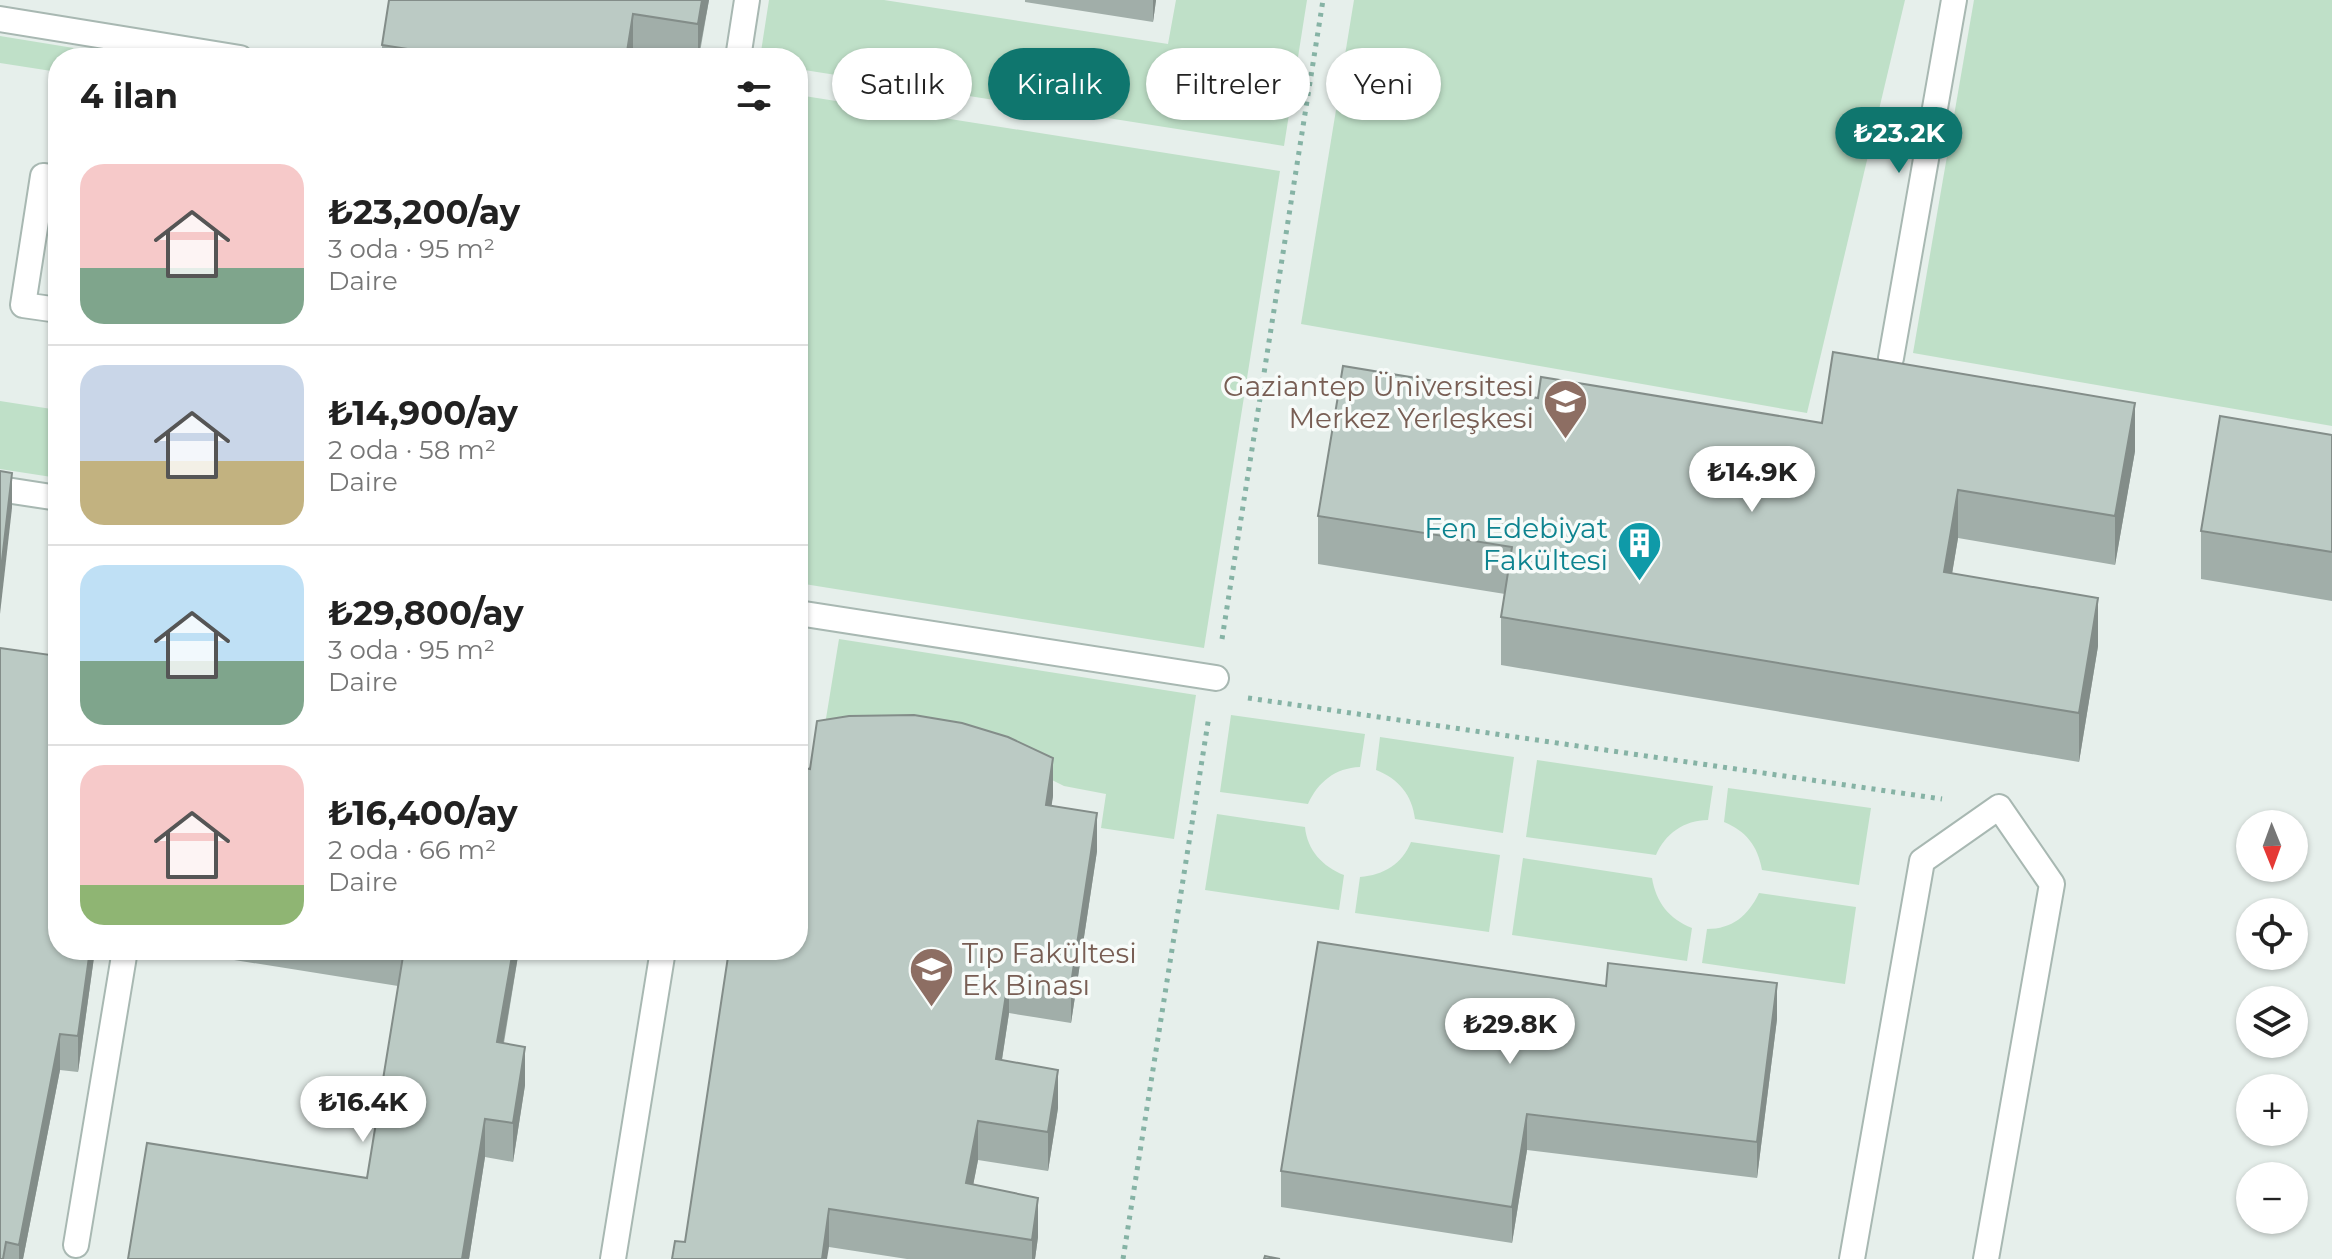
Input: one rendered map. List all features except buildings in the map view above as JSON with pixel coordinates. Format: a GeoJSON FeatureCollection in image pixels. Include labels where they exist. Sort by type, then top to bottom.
{"type":"FeatureCollection","features":[{"type":"Feature","properties":{"kind":"street"},"geometry":{"type":"LineString","coordinates":[[740,48],[747,0]]}},
{"type":"Feature","properties":{"kind":"street"},"geometry":{"type":"LineString","coordinates":[[1891,358],[1954,0]]}},
{"type":"Feature","properties":{"kind":"street"},"geometry":{"type":"LineString","coordinates":[[0,19],[178,48]]}},
{"type":"Feature","properties":{"kind":"street"},"geometry":{"type":"LineString","coordinates":[[48,177],[43,176],[23,305],[48,309]]}},
{"type":"Feature","properties":{"kind":"street"},"geometry":{"type":"LineString","coordinates":[[0,489],[48,496]]}},
{"type":"Feature","properties":{"kind":"street"},"geometry":{"type":"LineString","coordinates":[[808,615],[1214,685]]}},
{"type":"Feature","properties":{"kind":"street"},"geometry":{"type":"LineString","coordinates":[[1852,1259],[1922,861],[1999,807],[2052,884],[1986,1259]]}},
{"type":"Feature","properties":{"kind":"street"},"geometry":{"type":"LineString","coordinates":[[76,1245],[123,960]]}},
{"type":"Feature","properties":{"kind":"street"},"geometry":{"type":"LineString","coordinates":[[613,1259],[661,960]]}},
{"type":"Feature","properties":{"kind":"path"},"geometry":{"type":"LineString","coordinates":[[1123,1259],[1323,0]]}},
{"type":"Feature","properties":{"kind":"path"},"geometry":{"type":"LineString","coordinates":[[1214,685],[1999,807]]}},
{"type":"Feature","properties":{"kind":"green space"},"geometry":{"type":"Polygon","coordinates":[[[769,0],[884,0],[1168,44],[1176,0],[1307,0],[1299,48],[1146,48],[1146,120],[1288,120],[1284,146],[1120,120],[1130,120],[1130,48],[988,48],[988,99],[972,97],[972,48],[832,48],[832,74],[808,71],[808,48],[762,48],[769,0]]]}},
{"type":"Feature","properties":{"kind":"green space"},"geometry":{"type":"Polygon","coordinates":[[[1354,0],[1905,0],[1807,413],[1301,324],[1334,120],[1441,120],[1441,48],[1346,48],[1354,0]]]}},
{"type":"Feature","properties":{"kind":"green space"},"geometry":{"type":"Polygon","coordinates":[[[1974,0],[2332,0],[2332,426],[1913,353],[1974,0]]]}},
{"type":"Feature","properties":{"kind":"green space"},"geometry":{"type":"Polygon","coordinates":[[[0,36],[74,48],[48,48],[48,70],[0,63],[0,36]]]}},
{"type":"Feature","properties":{"kind":"green space"},"geometry":{"type":"Polygon","coordinates":[[[808,97],[832,100],[832,120],[957,120],[1280,171],[1204,648],[808,585],[808,97]]]}},
{"type":"Feature","properties":{"kind":"green space"},"geometry":{"type":"Polygon","coordinates":[[[0,401],[48,408],[48,476],[0,469],[0,401]]]}},
{"type":"Feature","properties":{"kind":"green space"},"geometry":{"type":"Polygon","coordinates":[[[839,639],[1196,695],[1174,839],[1101,828],[1106,794],[1064,786],[1050,779],[821,749],[839,639]]]}},
{"type":"Feature","properties":{"kind":"green space"},"geometry":{"type":"Polygon","coordinates":[[[1231,715],[1365,734],[1360,767],[1335,773],[1317,789],[1308,804],[1220,792],[1231,715]]]}},
{"type":"Feature","properties":{"kind":"green space"},"geometry":{"type":"Polygon","coordinates":[[[1380,737],[1514,757],[1503,833],[1415,819],[1411,802],[1403,789],[1376,770],[1380,737]]]}},
{"type":"Feature","properties":{"kind":"green space"},"geometry":{"type":"Polygon","coordinates":[[[1537,760],[1713,786],[1708,820],[1676,830],[1656,855],[1526,837],[1537,760]]]}},
{"type":"Feature","properties":{"kind":"green space"},"geometry":{"type":"Polygon","coordinates":[[[1728,788],[1871,808],[1859,885],[1762,870],[1750,840],[1724,822],[1728,788]]]}},
{"type":"Feature","properties":{"kind":"green space"},"geometry":{"type":"Polygon","coordinates":[[[1217,814],[1305,827],[1317,857],[1344,875],[1339,910],[1205,890],[1217,814]]]}},
{"type":"Feature","properties":{"kind":"green space"},"geometry":{"type":"Polygon","coordinates":[[[1411,842],[1500,855],[1489,932],[1355,913],[1360,877],[1391,867],[1403,856],[1411,842]]]}},
{"type":"Feature","properties":{"kind":"green space"},"geometry":{"type":"Polygon","coordinates":[[[1523,858],[1652,878],[1665,909],[1692,928],[1687,961],[1512,935],[1523,858]]]}},
{"type":"Feature","properties":{"kind":"green space"},"geometry":{"type":"Polygon","coordinates":[[[1759,893],[1856,907],[1845,984],[1702,963],[1707,929],[1724,927],[1738,920],[1759,893]]]}},
{"type":"Feature","properties":{"kind":"place","name":"Gaziantep Üniversitesi Merkez Yerleşkesi"},"geometry":{"type":"Point","coordinates":[1565,441]}},
{"type":"Feature","properties":{"kind":"place","name":"Fen Edebiyat Fakültesi"},"geometry":{"type":"Point","coordinates":[1639,583]}},
{"type":"Feature","properties":{"kind":"place","name":"Tıp Fakültesi Ek Binası"},"geometry":{"type":"Point","coordinates":[931,1008]}}]}
